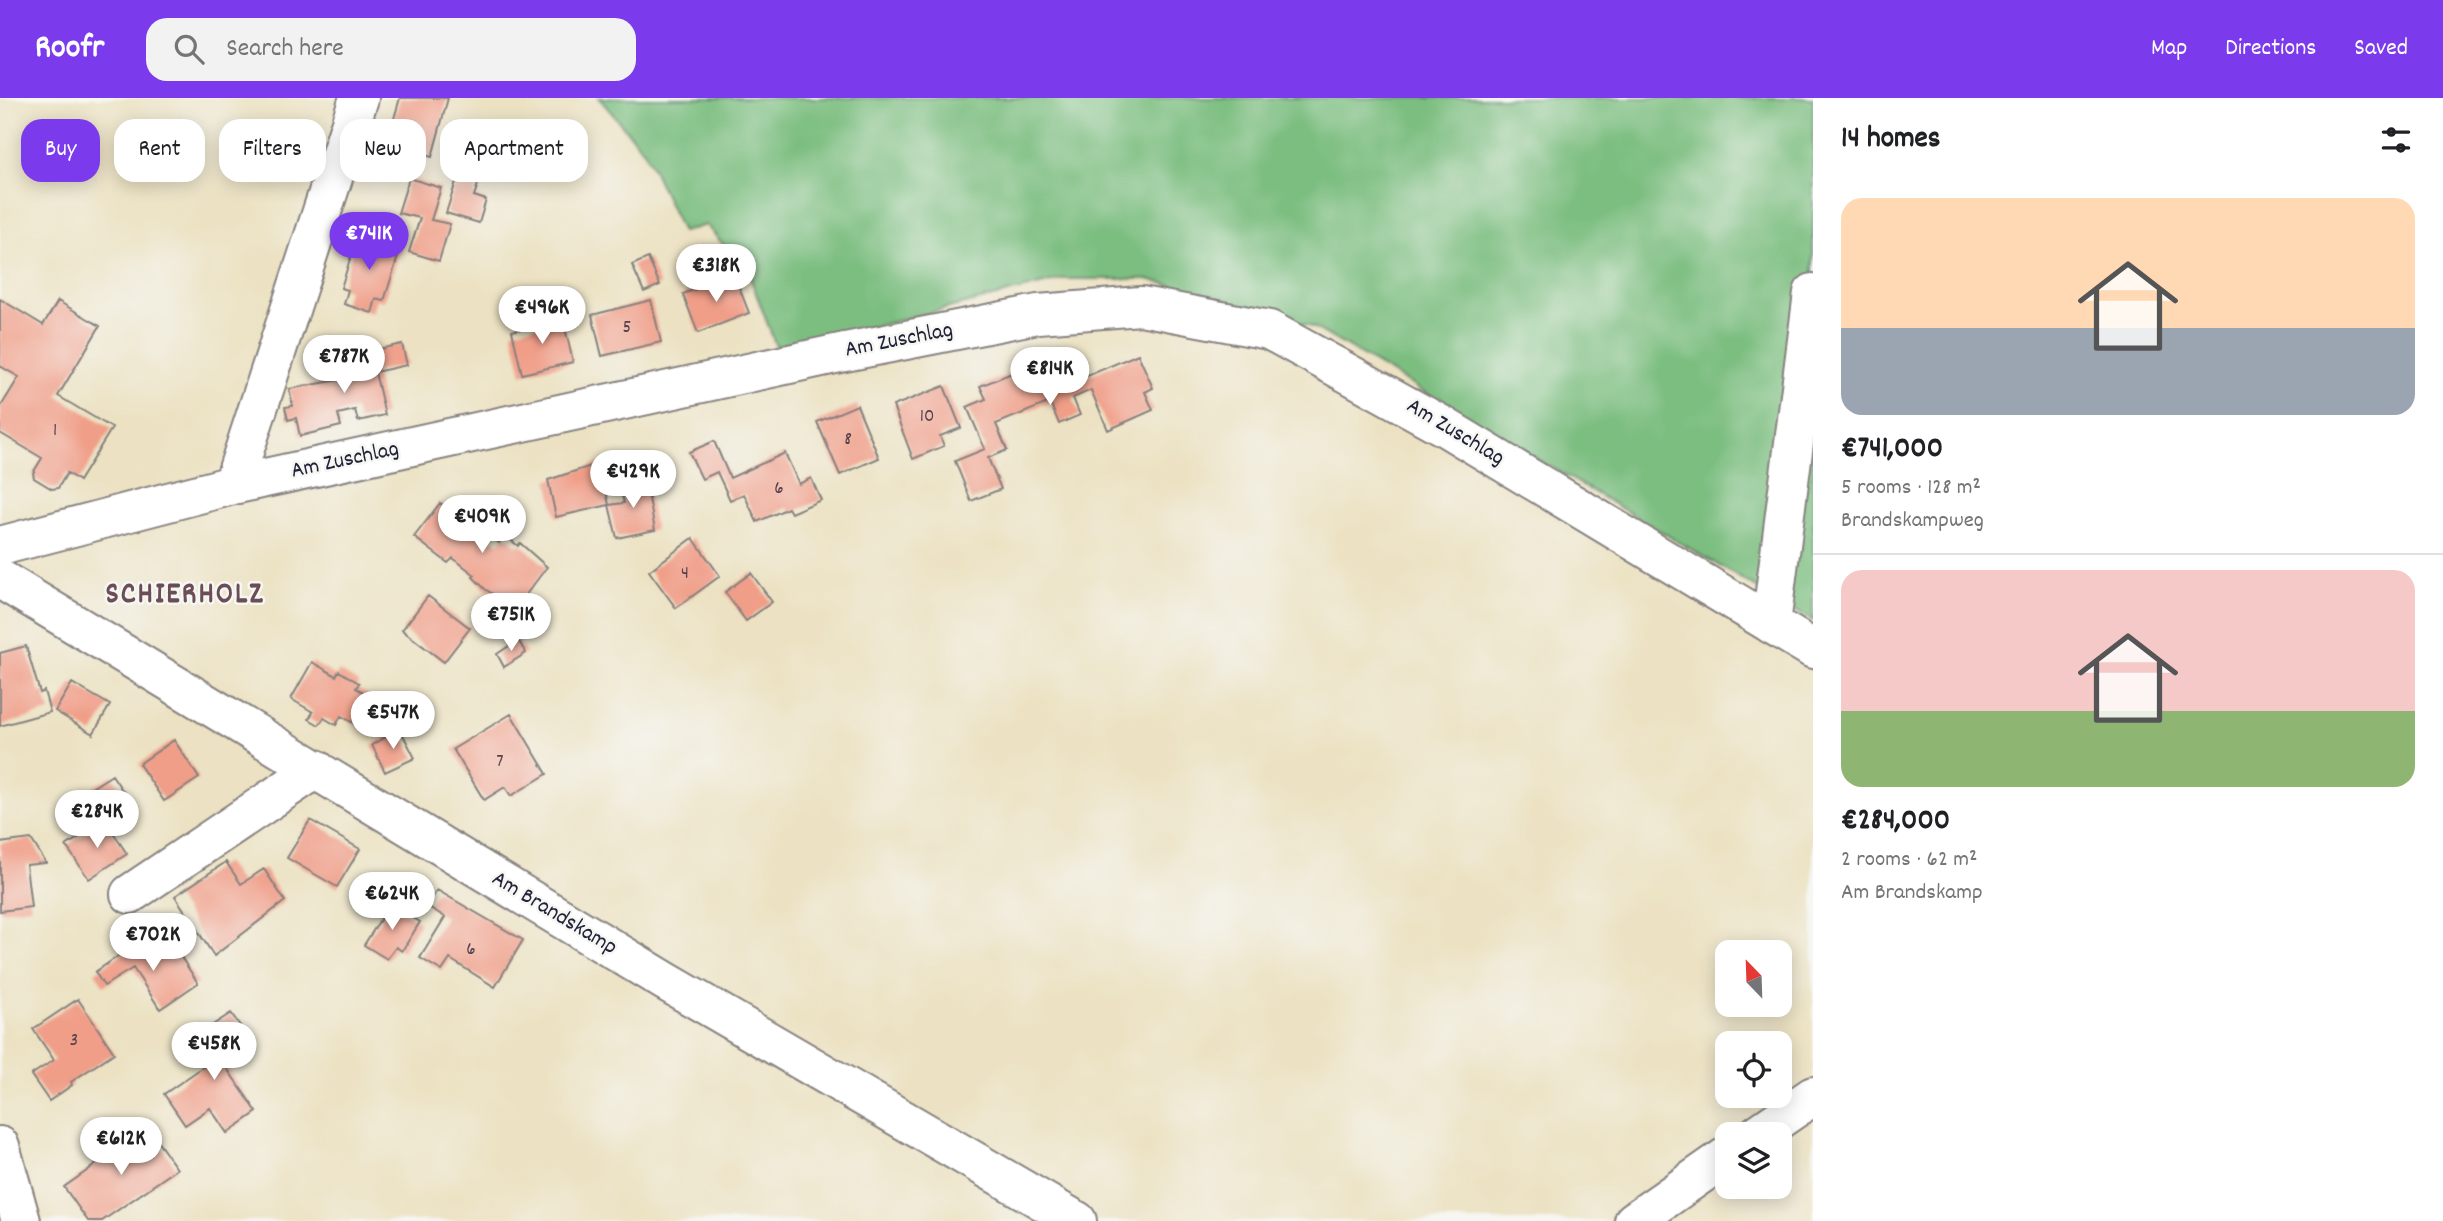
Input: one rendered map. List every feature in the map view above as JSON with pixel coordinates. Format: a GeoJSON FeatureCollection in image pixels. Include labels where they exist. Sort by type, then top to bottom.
{"type":"FeatureCollection","features":[{"type":"Feature","properties":{"kind":"street"},"geometry":{"type":"LineString","coordinates":[[233,485],[359,98]]}},
{"type":"Feature","properties":{"kind":"street"},"geometry":{"type":"LineString","coordinates":[[1771,624],[1813,293]]}},
{"type":"Feature","properties":{"kind":"street","name":"Am Zuschlag"},"geometry":{"type":"LineString","coordinates":[[0,546],[233,485],[959,329],[1038,314],[1140,306],[1269,330],[1445,427],[1813,649]]}},
{"type":"Feature","properties":{"kind":"street","name":"Am Brandskamp"},"geometry":{"type":"LineString","coordinates":[[0,579],[644,968],[1077,1221]]}},
{"type":"Feature","properties":{"kind":"street"},"geometry":{"type":"LineString","coordinates":[[130,894],[316,769]]}},
{"type":"Feature","properties":{"kind":"street"},"geometry":{"type":"LineString","coordinates":[[1775,1122],[1813,1096]]}},
{"type":"Feature","properties":{"kind":"street"},"geometry":{"type":"LineString","coordinates":[[0,1146],[21,1221]]}},
{"type":"Feature","properties":{"kind":"street"},"geometry":{"type":"LineString","coordinates":[[1633,1221],[1715,1164]]}},
{"type":"Feature","properties":{"kind":"green space"},"geometry":{"type":"Polygon","coordinates":[[[599,98],[1813,98],[1813,621],[1315,328],[1214,296],[1147,279],[1064,279],[857,331],[776,346],[748,272],[706,225],[682,232],[645,152],[599,98]]]}},
{"type":"Feature","properties":{"kind":"building"},"geometry":{"type":"Polygon","coordinates":[[[400,98],[448,98],[442,119],[440,119],[432,157],[426,155],[426,119],[394,119],[400,98]]]}},
{"type":"Feature","properties":{"kind":"building"},"geometry":{"type":"Polygon","coordinates":[[[408,182],[422,182],[441,188],[431,220],[450,224],[439,261],[409,252],[420,218],[398,213],[408,182]]]}},
{"type":"Feature","properties":{"kind":"building"},"geometry":{"type":"Polygon","coordinates":[[[456,182],[479,182],[474,196],[486,200],[479,223],[446,213],[456,182]]]}},
{"type":"Feature","properties":{"kind":"building"},"geometry":{"type":"Polygon","coordinates":[[[358,234],[401,247],[384,301],[376,299],[372,313],[344,304],[348,290],[341,288],[358,234]]]}},
{"type":"Feature","properties":{"kind":"building"},"geometry":{"type":"Polygon","coordinates":[[[648,258],[660,285],[644,292],[632,265],[648,258]]]}},
{"type":"Feature","properties":{"kind":"building"},"geometry":{"type":"Polygon","coordinates":[[[734,274],[749,313],[698,333],[683,294],[734,274]]]}},
{"type":"Feature","properties":{"kind":"building"},"geometry":{"type":"Polygon","coordinates":[[[0,299],[43,325],[58,301],[100,326],[58,396],[112,428],[79,481],[67,473],[58,488],[52,489],[34,478],[33,473],[42,458],[0,433],[0,408],[19,377],[0,366],[0,299]]]}},
{"type":"Feature","properties":{"kind":"building"},"geometry":{"type":"Polygon","coordinates":[[[651,300],[661,342],[602,356],[592,315],[651,300]]]}},
{"type":"Feature","properties":{"kind":"building"},"geometry":{"type":"Polygon","coordinates":[[[563,319],[573,362],[522,374],[512,331],[563,319]]]}},
{"type":"Feature","properties":{"kind":"building"},"geometry":{"type":"Polygon","coordinates":[[[402,344],[407,365],[375,372],[385,415],[358,421],[355,410],[338,414],[341,426],[300,436],[296,418],[288,420],[285,407],[293,406],[289,389],[344,379],[342,372],[373,365],[370,351],[402,344]]]}},
{"type":"Feature","properties":{"kind":"building"},"geometry":{"type":"Polygon","coordinates":[[[1074,351],[1085,377],[1138,354],[1153,388],[1145,392],[1153,410],[1108,430],[1091,390],[1073,398],[1080,415],[1059,424],[1050,402],[996,424],[1007,450],[988,458],[1001,489],[971,501],[955,461],[985,449],[967,407],[986,399],[980,386],[1034,364],[1040,378],[1061,370],[1056,358],[1074,351]]]}},
{"type":"Feature","properties":{"kind":"building"},"geometry":{"type":"Polygon","coordinates":[[[944,386],[961,428],[940,436],[944,446],[913,459],[893,406],[944,386]]]}},
{"type":"Feature","properties":{"kind":"building"},"geometry":{"type":"Polygon","coordinates":[[[857,405],[879,458],[840,475],[817,422],[857,405]]]}},
{"type":"Feature","properties":{"kind":"building"},"geometry":{"type":"Polygon","coordinates":[[[714,441],[730,478],[785,453],[799,484],[811,478],[821,500],[791,513],[788,508],[757,522],[744,494],[730,500],[717,472],[702,479],[689,452],[714,441]]]}},
{"type":"Feature","properties":{"kind":"building"},"geometry":{"type":"Polygon","coordinates":[[[600,463],[609,505],[556,517],[548,480],[600,463]]]}},
{"type":"Feature","properties":{"kind":"building"},"geometry":{"type":"Polygon","coordinates":[[[645,477],[655,530],[617,538],[609,505],[624,503],[619,483],[645,477]]]}},
{"type":"Feature","properties":{"kind":"building"},"geometry":{"type":"Polygon","coordinates":[[[440,503],[499,543],[505,535],[518,546],[520,543],[547,567],[515,609],[485,589],[473,577],[475,575],[453,558],[448,563],[414,537],[440,503]]]}},
{"type":"Feature","properties":{"kind":"building"},"geometry":{"type":"Polygon","coordinates":[[[693,538],[720,576],[676,608],[649,571],[693,538]]]}},
{"type":"Feature","properties":{"kind":"building"},"geometry":{"type":"Polygon","coordinates":[[[751,573],[772,602],[746,621],[725,592],[751,573]]]}},
{"type":"Feature","properties":{"kind":"building"},"geometry":{"type":"Polygon","coordinates":[[[428,596],[470,628],[444,662],[402,630],[428,596]]]}},
{"type":"Feature","properties":{"kind":"building"},"geometry":{"type":"Polygon","coordinates":[[[518,640],[526,653],[504,667],[497,654],[518,640]]]}},
{"type":"Feature","properties":{"kind":"building"},"geometry":{"type":"Polygon","coordinates":[[[26,646],[40,693],[44,691],[50,712],[0,726],[0,653],[26,646]]]}},
{"type":"Feature","properties":{"kind":"building"},"geometry":{"type":"Polygon","coordinates":[[[312,662],[336,676],[339,671],[359,683],[356,688],[376,699],[360,727],[341,716],[336,725],[324,718],[319,725],[309,719],[313,712],[291,699],[312,662]]]}},
{"type":"Feature","properties":{"kind":"building"},"geometry":{"type":"Polygon","coordinates":[[[72,683],[110,705],[93,734],[55,711],[72,683]]]}},
{"type":"Feature","properties":{"kind":"building"},"geometry":{"type":"Polygon","coordinates":[[[511,714],[547,774],[511,796],[505,787],[484,800],[453,749],[511,714]]]}},
{"type":"Feature","properties":{"kind":"building"},"geometry":{"type":"Polygon","coordinates":[[[400,729],[415,758],[385,772],[372,745],[400,729]]]}},
{"type":"Feature","properties":{"kind":"building"},"geometry":{"type":"Polygon","coordinates":[[[174,740],[199,778],[164,801],[139,764],[174,740]]]}},
{"type":"Feature","properties":{"kind":"building"},"geometry":{"type":"Polygon","coordinates":[[[112,775],[133,806],[111,821],[90,789],[112,775]]]}},
{"type":"Feature","properties":{"kind":"building"},"geometry":{"type":"Polygon","coordinates":[[[105,820],[127,854],[89,879],[66,846],[105,820]]]}},
{"type":"Feature","properties":{"kind":"building"},"geometry":{"type":"Polygon","coordinates":[[[310,820],[360,849],[337,887],[287,858],[310,820]]]}},
{"type":"Feature","properties":{"kind":"building"},"geometry":{"type":"Polygon","coordinates":[[[31,839],[46,863],[26,865],[31,907],[0,911],[0,843],[31,839]]]}},
{"type":"Feature","properties":{"kind":"building"},"geometry":{"type":"Polygon","coordinates":[[[226,862],[241,884],[264,869],[285,901],[214,956],[175,896],[226,862]]]}},
{"type":"Feature","properties":{"kind":"building"},"geometry":{"type":"Polygon","coordinates":[[[437,890],[523,940],[495,987],[450,959],[442,971],[420,958],[445,917],[427,906],[437,890]]]}},
{"type":"Feature","properties":{"kind":"building"},"geometry":{"type":"Polygon","coordinates":[[[390,904],[420,922],[402,951],[396,947],[387,959],[364,945],[390,904]]]}},
{"type":"Feature","properties":{"kind":"building"},"geometry":{"type":"Polygon","coordinates":[[[171,942],[198,983],[160,1009],[133,968],[104,986],[95,972],[130,948],[151,956],[171,942]]]}},
{"type":"Feature","properties":{"kind":"building"},"geometry":{"type":"Polygon","coordinates":[[[78,999],[114,1053],[71,1082],[72,1085],[49,1101],[31,1075],[54,1060],[33,1029],[78,999]]]}},
{"type":"Feature","properties":{"kind":"building"},"geometry":{"type":"Polygon","coordinates":[[[231,1013],[248,1037],[219,1057],[257,1112],[227,1133],[210,1108],[185,1125],[164,1094],[216,1058],[199,1034],[231,1013]]]}},
{"type":"Feature","properties":{"kind":"building"},"geometry":{"type":"Polygon","coordinates":[[[148,1128],[177,1169],[102,1221],[88,1221],[64,1187],[148,1128]]]}},
{"type":"Feature","properties":{"kind":"district","name":"SCHIERHOLZ"},"geometry":{"type":"Point","coordinates":[185,596]}}]}
